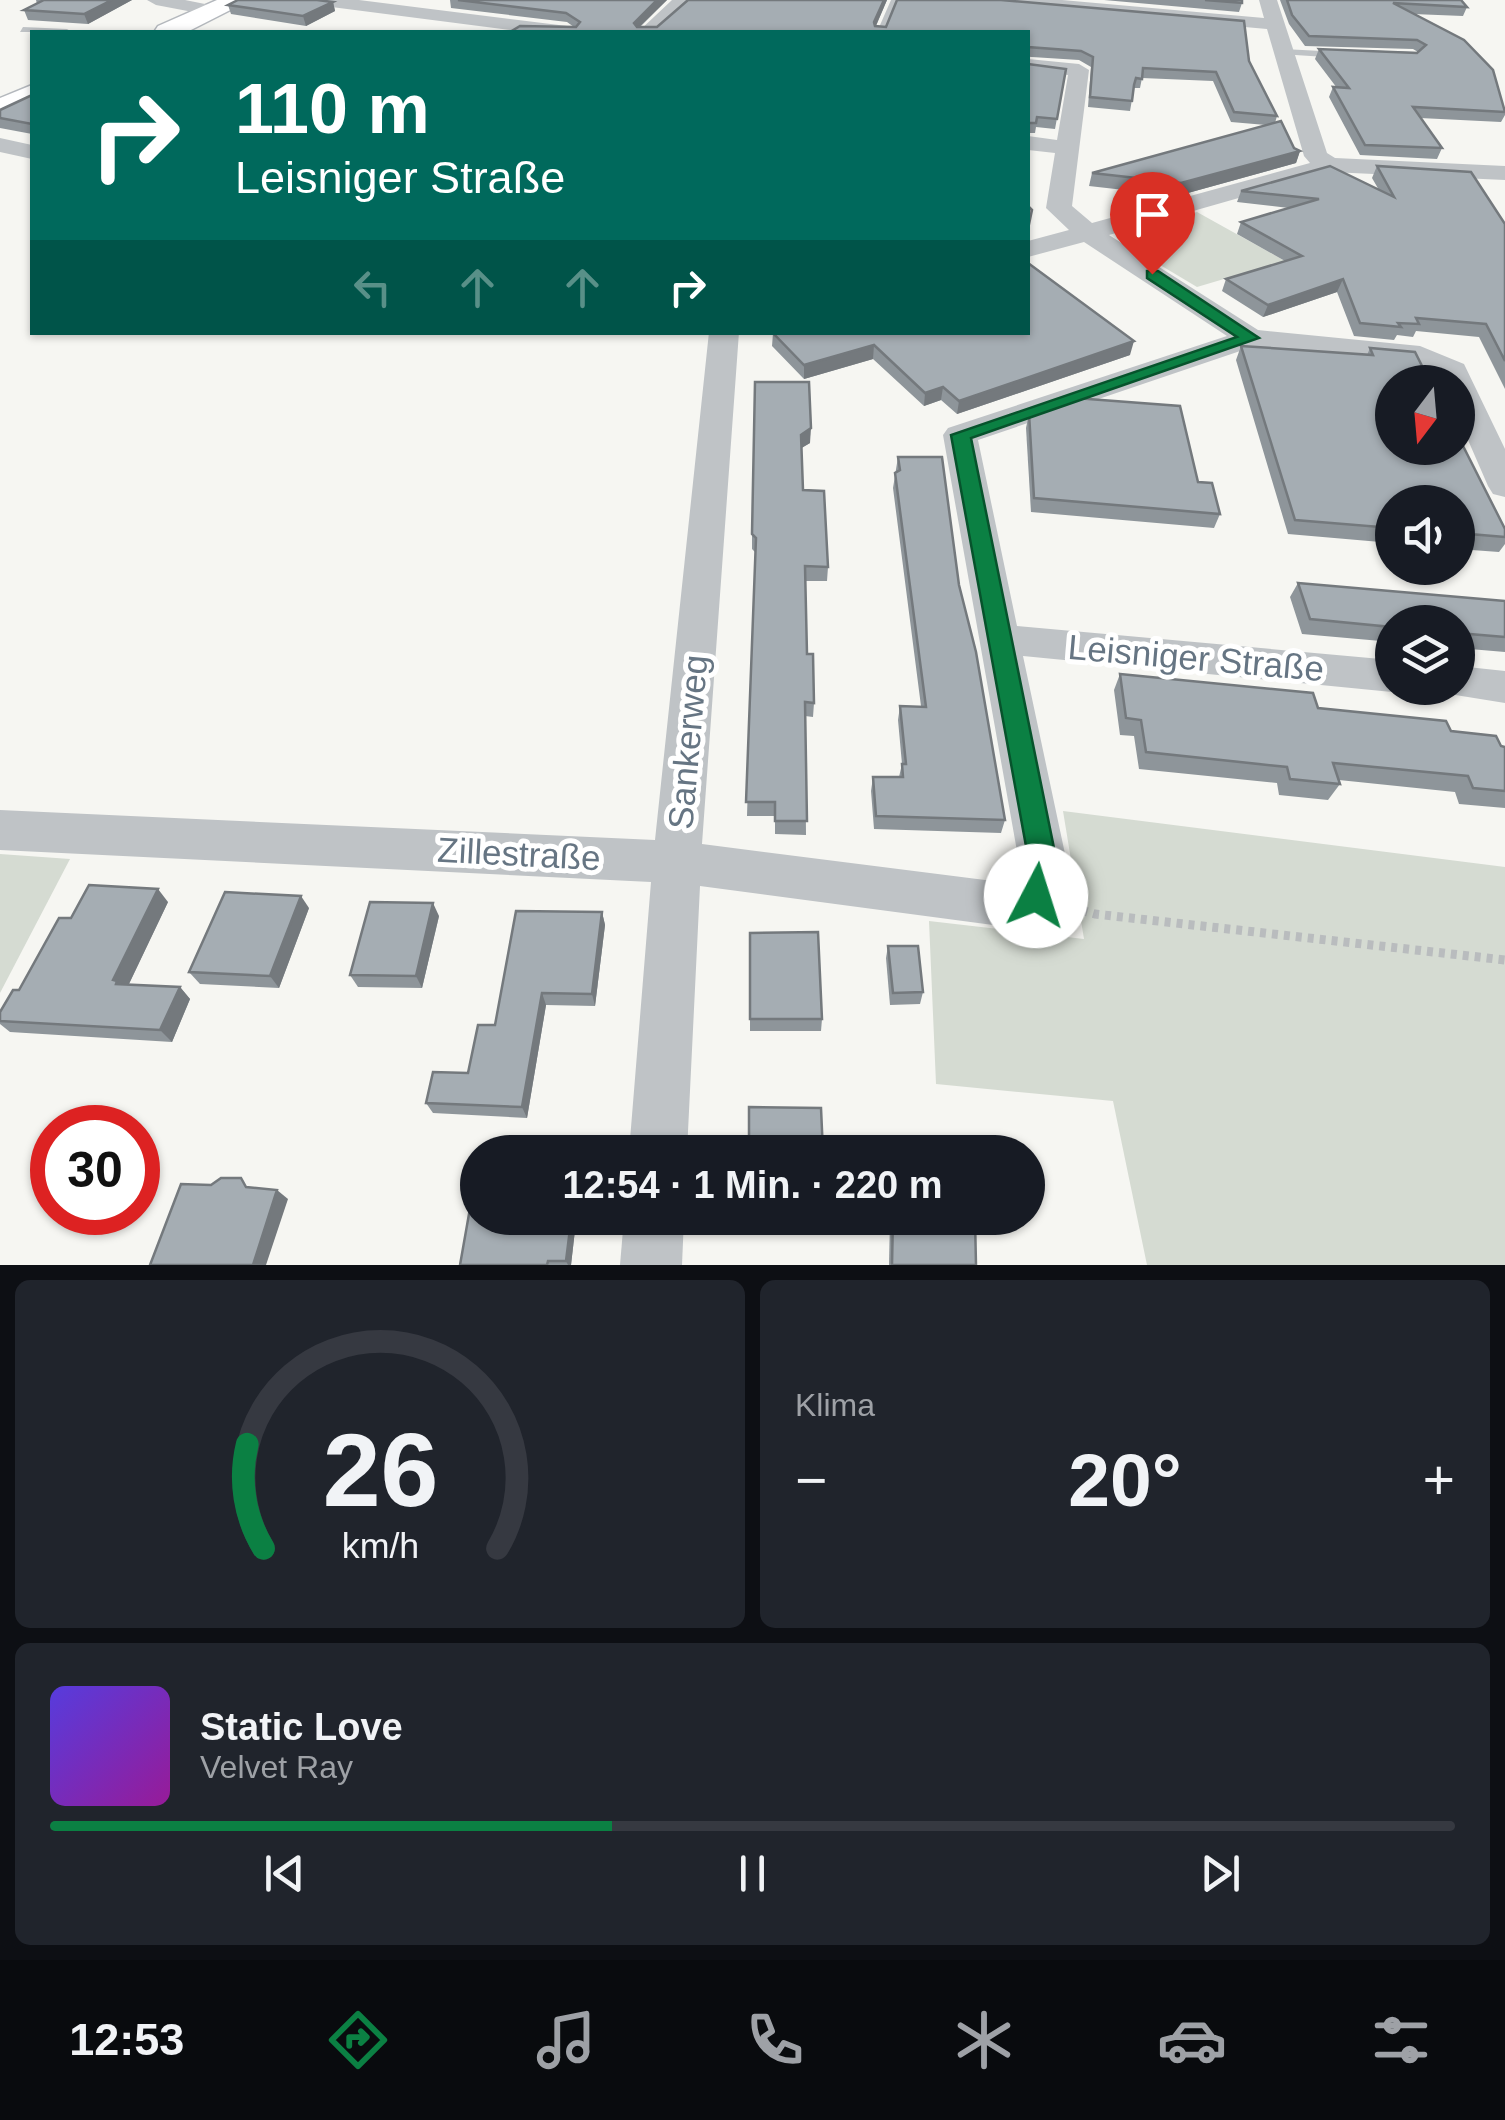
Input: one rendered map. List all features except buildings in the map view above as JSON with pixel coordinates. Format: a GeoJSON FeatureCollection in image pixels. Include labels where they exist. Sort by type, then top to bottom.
{"type":"FeatureCollection","features":[{"type":"Feature","properties":{"kind":"main road"},"geometry":{"type":"LineString","coordinates":[[172,30],[226,6]]}},
{"type":"Feature","properties":{"kind":"main road"},"geometry":{"type":"LineString","coordinates":[[0,109],[30,95]]}},
{"type":"Feature","properties":{"kind":"street"},"geometry":{"type":"LineString","coordinates":[[156,0],[226,6]]}},
{"type":"Feature","properties":{"kind":"street"},"geometry":{"type":"LineString","coordinates":[[316,0],[551,30]]}},
{"type":"Feature","properties":{"kind":"street"},"geometry":{"type":"LineString","coordinates":[[649,30],[683,0]]}},
{"type":"Feature","properties":{"kind":"street"},"geometry":{"type":"LineString","coordinates":[[1000,0],[1274,24]]}},
{"type":"Feature","properties":{"kind":"street"},"geometry":{"type":"LineString","coordinates":[[1268,0],[1316,156],[1329,165]]}},
{"type":"Feature","properties":{"kind":"street"},"geometry":{"type":"LineString","coordinates":[[1030,65],[1079,70],[1058,208],[1088,232],[1250,338]]}},
{"type":"Feature","properties":{"kind":"street"},"geometry":{"type":"LineString","coordinates":[[1030,144],[1067,148]]}},
{"type":"Feature","properties":{"kind":"street"},"geometry":{"type":"LineString","coordinates":[[0,145],[30,152]]}},
{"type":"Feature","properties":{"kind":"street"},"geometry":{"type":"LineString","coordinates":[[1030,248],[1329,165],[1505,173]]}},
{"type":"Feature","properties":{"kind":"street","name":"Sankerweg"},"geometry":{"type":"LineString","coordinates":[[659,1135],[677,862],[724,335]]}},
{"type":"Feature","properties":{"kind":"street"},"geometry":{"type":"LineString","coordinates":[[1036,896],[1044,868],[960,435],[1250,338],[1420,355],[1452,371],[1505,486]]}},
{"type":"Feature","properties":{"kind":"street","name":"Leisniger Straße"},"geometry":{"type":"LineString","coordinates":[[1000,639],[1375,674]]}},
{"type":"Feature","properties":{"kind":"street"},"geometry":{"type":"LineString","coordinates":[[1475,683],[1505,686]]}},
{"type":"Feature","properties":{"kind":"street","name":"Zillestraße"},"geometry":{"type":"LineString","coordinates":[[0,830],[677,862],[993,903],[1036,896]]}},
{"type":"Feature","properties":{"kind":"street"},"geometry":{"type":"LineString","coordinates":[[651,1265],[653,1235]]}},
{"type":"Feature","properties":{"kind":"lane"},"geometry":{"type":"LineString","coordinates":[[882,30],[896,0]]}},
{"type":"Feature","properties":{"kind":"lane"},"geometry":{"type":"LineString","coordinates":[[23,30],[30,30]]}},
{"type":"Feature","properties":{"kind":"lane"},"geometry":{"type":"LineString","coordinates":[[1284,52],[1360,55]]}},
{"type":"Feature","properties":{"kind":"path"},"geometry":{"type":"LineString","coordinates":[[1036,896],[1095,914],[1505,960]]}},
{"type":"Feature","properties":{"kind":"shaded area"},"geometry":{"type":"Polygon","coordinates":[[[1197,212],[1285,261],[1197,287],[1125,244],[1125,233],[1197,212]]]}},
{"type":"Feature","properties":{"kind":"shaded area"},"geometry":{"type":"Polygon","coordinates":[[[1063,811],[1505,867],[1505,1265],[1147,1265],[1113,1101],[936,1084],[929,921],[1084,939],[1063,811]]]}},
{"type":"Feature","properties":{"kind":"shaded area"},"geometry":{"type":"Polygon","coordinates":[[[0,854],[70,859],[0,993],[0,854]]]}},
{"type":"Feature","properties":{"kind":"route"},"geometry":{"type":"LineString","coordinates":[[1036,896],[1044,868],[960,435],[1250,338],[1152,274]]}}]}
